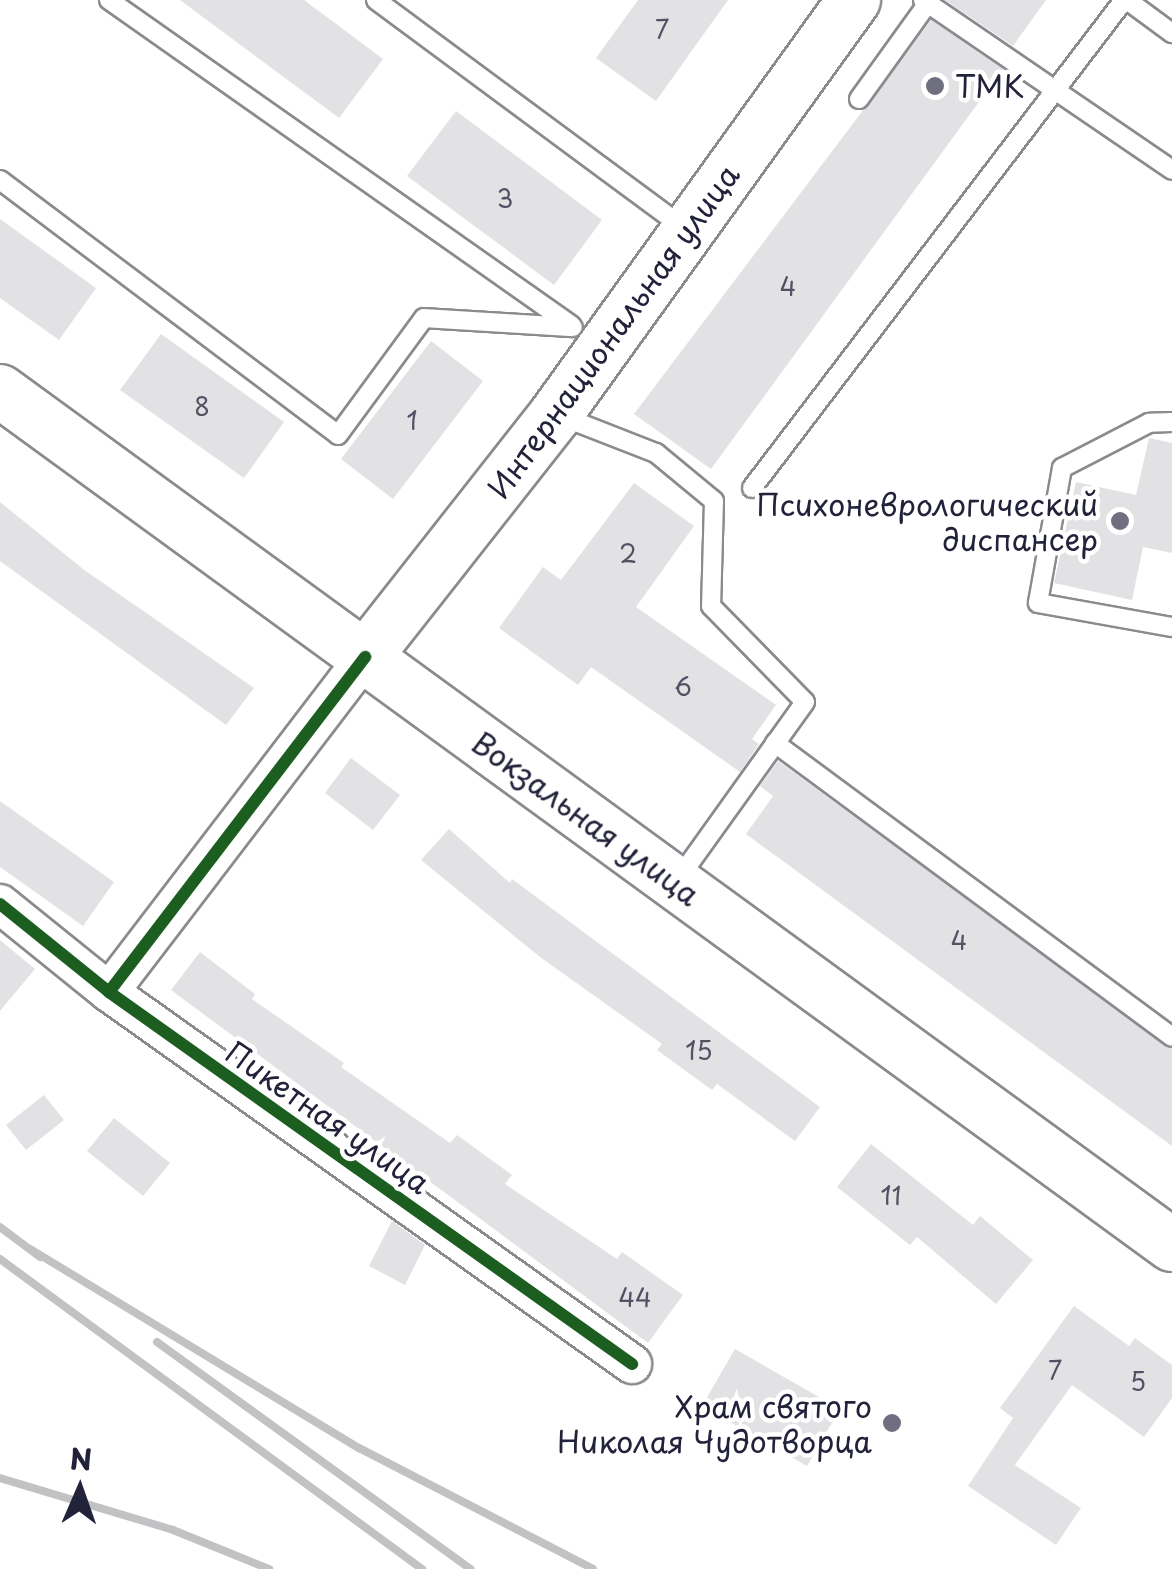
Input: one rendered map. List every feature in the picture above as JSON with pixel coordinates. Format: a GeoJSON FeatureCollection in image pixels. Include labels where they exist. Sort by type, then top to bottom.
{"type":"FeatureCollection","features":[{"type":"Feature","properties":{"kind":"main road","name":"Интернациональная улица"},"geometry":{"type":"LineString","coordinates":[[365,657],[556,414],[590,336],[688,231],[854,0]]}},
{"type":"Feature","properties":{"kind":"main road","name":"Вокзальная улица"},"geometry":{"type":"LineString","coordinates":[[0,391],[1172,1245]]}},
{"type":"Feature","properties":{"kind":"street"},"geometry":{"type":"LineString","coordinates":[[109,992],[365,657]]}},
{"type":"Feature","properties":{"kind":"street","name":"Пикетная улица"},"geometry":{"type":"LineString","coordinates":[[0,904],[109,992],[632,1364]]}},
{"type":"Feature","properties":{"kind":"lane"},"geometry":{"type":"LineString","coordinates":[[109,0],[590,336]]}},
{"type":"Feature","properties":{"kind":"lane"},"geometry":{"type":"LineString","coordinates":[[376,0],[688,231]]}},
{"type":"Feature","properties":{"kind":"lane"},"geometry":{"type":"LineString","coordinates":[[752,488],[1125,0],[1172,33]]}},
{"type":"Feature","properties":{"kind":"lane"},"geometry":{"type":"LineString","coordinates":[[859,99],[926,2],[1172,170]]}},
{"type":"Feature","properties":{"kind":"lane"},"geometry":{"type":"LineString","coordinates":[[0,180],[338,435],[424,318],[590,336]]}},
{"type":"Feature","properties":{"kind":"lane"},"geometry":{"type":"LineString","coordinates":[[556,414],[656,453],[714,501],[711,606],[805,702],[676,883]]}},
{"type":"Feature","properties":{"kind":"lane"},"geometry":{"type":"LineString","coordinates":[[1172,422],[1149,423],[1062,468],[1038,603],[1172,628]]}},
{"type":"Feature","properties":{"kind":"lane"},"geometry":{"type":"LineString","coordinates":[[775,743],[1172,1037]]}},
{"type":"Feature","properties":{"kind":"building"},"geometry":{"type":"Polygon","coordinates":[[[180,0],[304,0],[383,59],[339,118],[180,0]]]}},
{"type":"Feature","properties":{"kind":"building"},"geometry":{"type":"Polygon","coordinates":[[[638,0],[728,0],[656,101],[596,58],[638,0]]]}},
{"type":"Feature","properties":{"kind":"building"},"geometry":{"type":"Polygon","coordinates":[[[945,0],[1046,0],[1013,46],[945,0]]]}},
{"type":"Feature","properties":{"kind":"building"},"geometry":{"type":"Polygon","coordinates":[[[931,20],[1003,69],[711,469],[634,414],[931,20]]]}},
{"type":"Feature","properties":{"kind":"building"},"geometry":{"type":"Polygon","coordinates":[[[456,111],[602,220],[554,285],[407,176],[456,111]]]}},
{"type":"Feature","properties":{"kind":"building"},"geometry":{"type":"Polygon","coordinates":[[[0,219],[96,288],[59,340],[0,298],[0,219]]]}},
{"type":"Feature","properties":{"kind":"building"},"geometry":{"type":"Polygon","coordinates":[[[161,334],[284,422],[244,478],[120,390],[161,334]]]}},
{"type":"Feature","properties":{"kind":"building"},"geometry":{"type":"Polygon","coordinates":[[[431,341],[483,381],[393,499],[341,459],[431,341]]]}},
{"type":"Feature","properties":{"kind":"building","name":"Психоневрологический диспансер"},"geometry":{"type":"Polygon","coordinates":[[[1149,438],[1172,443],[1172,553],[1143,547],[1132,600],[1054,583],[1076,482],[1136,495],[1149,438]]]}},
{"type":"Feature","properties":{"kind":"building"},"geometry":{"type":"Polygon","coordinates":[[[634,483],[694,526],[636,607],[776,705],[752,739],[759,744],[740,772],[591,667],[578,685],[499,628],[543,567],[561,580],[634,483]]]}},
{"type":"Feature","properties":{"kind":"building"},"geometry":{"type":"Polygon","coordinates":[[[0,502],[83,569],[254,688],[226,725],[0,561],[0,502]]]}},
{"type":"Feature","properties":{"kind":"building"},"geometry":{"type":"Polygon","coordinates":[[[351,758],[400,795],[373,830],[325,793],[351,758]]]}},
{"type":"Feature","properties":{"kind":"building"},"geometry":{"type":"Polygon","coordinates":[[[778,761],[1172,1049],[1172,1146],[746,834],[773,796],[760,786],[778,761]]]}},
{"type":"Feature","properties":{"kind":"building"},"geometry":{"type":"Polygon","coordinates":[[[0,801],[114,882],[83,926],[0,867],[0,801]]]}},
{"type":"Feature","properties":{"kind":"building"},"geometry":{"type":"Polygon","coordinates":[[[449,829],[510,883],[512,879],[820,1107],[795,1141],[717,1084],[712,1090],[657,1050],[662,1044],[540,957],[421,860],[449,829]]]}},
{"type":"Feature","properties":{"kind":"building"},"geometry":{"type":"Polygon","coordinates":[[[0,940],[35,969],[0,1011],[0,940]]]}},
{"type":"Feature","properties":{"kind":"building"},"geometry":{"type":"Polygon","coordinates":[[[200,952],[255,994],[252,999],[344,1063],[341,1067],[450,1143],[457,1135],[512,1175],[505,1184],[617,1259],[622,1252],[683,1295],[648,1343],[171,990],[200,952]]]}},
{"type":"Feature","properties":{"kind":"building"},"geometry":{"type":"Polygon","coordinates":[[[44,1095],[64,1120],[26,1150],[6,1125],[44,1095]]]}},
{"type":"Feature","properties":{"kind":"building"},"geometry":{"type":"Polygon","coordinates":[[[114,1118],[170,1163],[143,1196],[87,1151],[114,1118]]]}},
{"type":"Feature","properties":{"kind":"building"},"geometry":{"type":"Polygon","coordinates":[[[871,1144],[973,1225],[980,1216],[1033,1260],[996,1304],[917,1237],[910,1245],[837,1187],[871,1144]]]}},
{"type":"Feature","properties":{"kind":"building"},"geometry":{"type":"Polygon","coordinates":[[[392,1221],[425,1245],[405,1285],[369,1266],[392,1221]]]}},
{"type":"Feature","properties":{"kind":"building"},"geometry":{"type":"Polygon","coordinates":[[[1074,1306],[1129,1346],[1135,1338],[1172,1365],[1172,1398],[1144,1437],[1072,1385],[1015,1465],[1081,1508],[1056,1545],[968,1486],[1013,1418],[1000,1408],[1074,1306]]]}},
{"type":"Feature","properties":{"kind":"building"},"geometry":{"type":"Polygon","coordinates":[[[735,1349],[840,1409],[807,1466],[702,1406],[735,1349]]]}},
{"type":"Feature","properties":{"kind":"railway"},"geometry":{"type":"LineString","coordinates":[[0,1227],[40,1257]]}},
{"type":"Feature","properties":{"kind":"railway"},"geometry":{"type":"LineString","coordinates":[[30,1249],[359,1448],[593,1569]]}},
{"type":"Feature","properties":{"kind":"railway"},"geometry":{"type":"LineString","coordinates":[[0,1259],[422,1569]]}},
{"type":"Feature","properties":{"kind":"railway"},"geometry":{"type":"LineString","coordinates":[[157,1342],[471,1569]]}},
{"type":"Feature","properties":{"kind":"railway"},"geometry":{"type":"LineString","coordinates":[[0,1478],[173,1530],[269,1569]]}},
{"type":"Feature","properties":{"kind":"cycle path"},"geometry":{"type":"LineString","coordinates":[[109,992],[365,657]]}},
{"type":"Feature","properties":{"kind":"cycle path"},"geometry":{"type":"LineString","coordinates":[[0,904],[109,992],[632,1364]]}},
{"type":"Feature","properties":{"kind":"place","name":"ТМК"},"geometry":{"type":"Point","coordinates":[935,86]}},
{"type":"Feature","properties":{"kind":"place","name":"Психоневрологический диспансер"},"geometry":{"type":"Point","coordinates":[1120,521]}},
{"type":"Feature","properties":{"kind":"place","name":"Храм святого Николая Чудотворца"},"geometry":{"type":"Point","coordinates":[892,1423]}}]}
